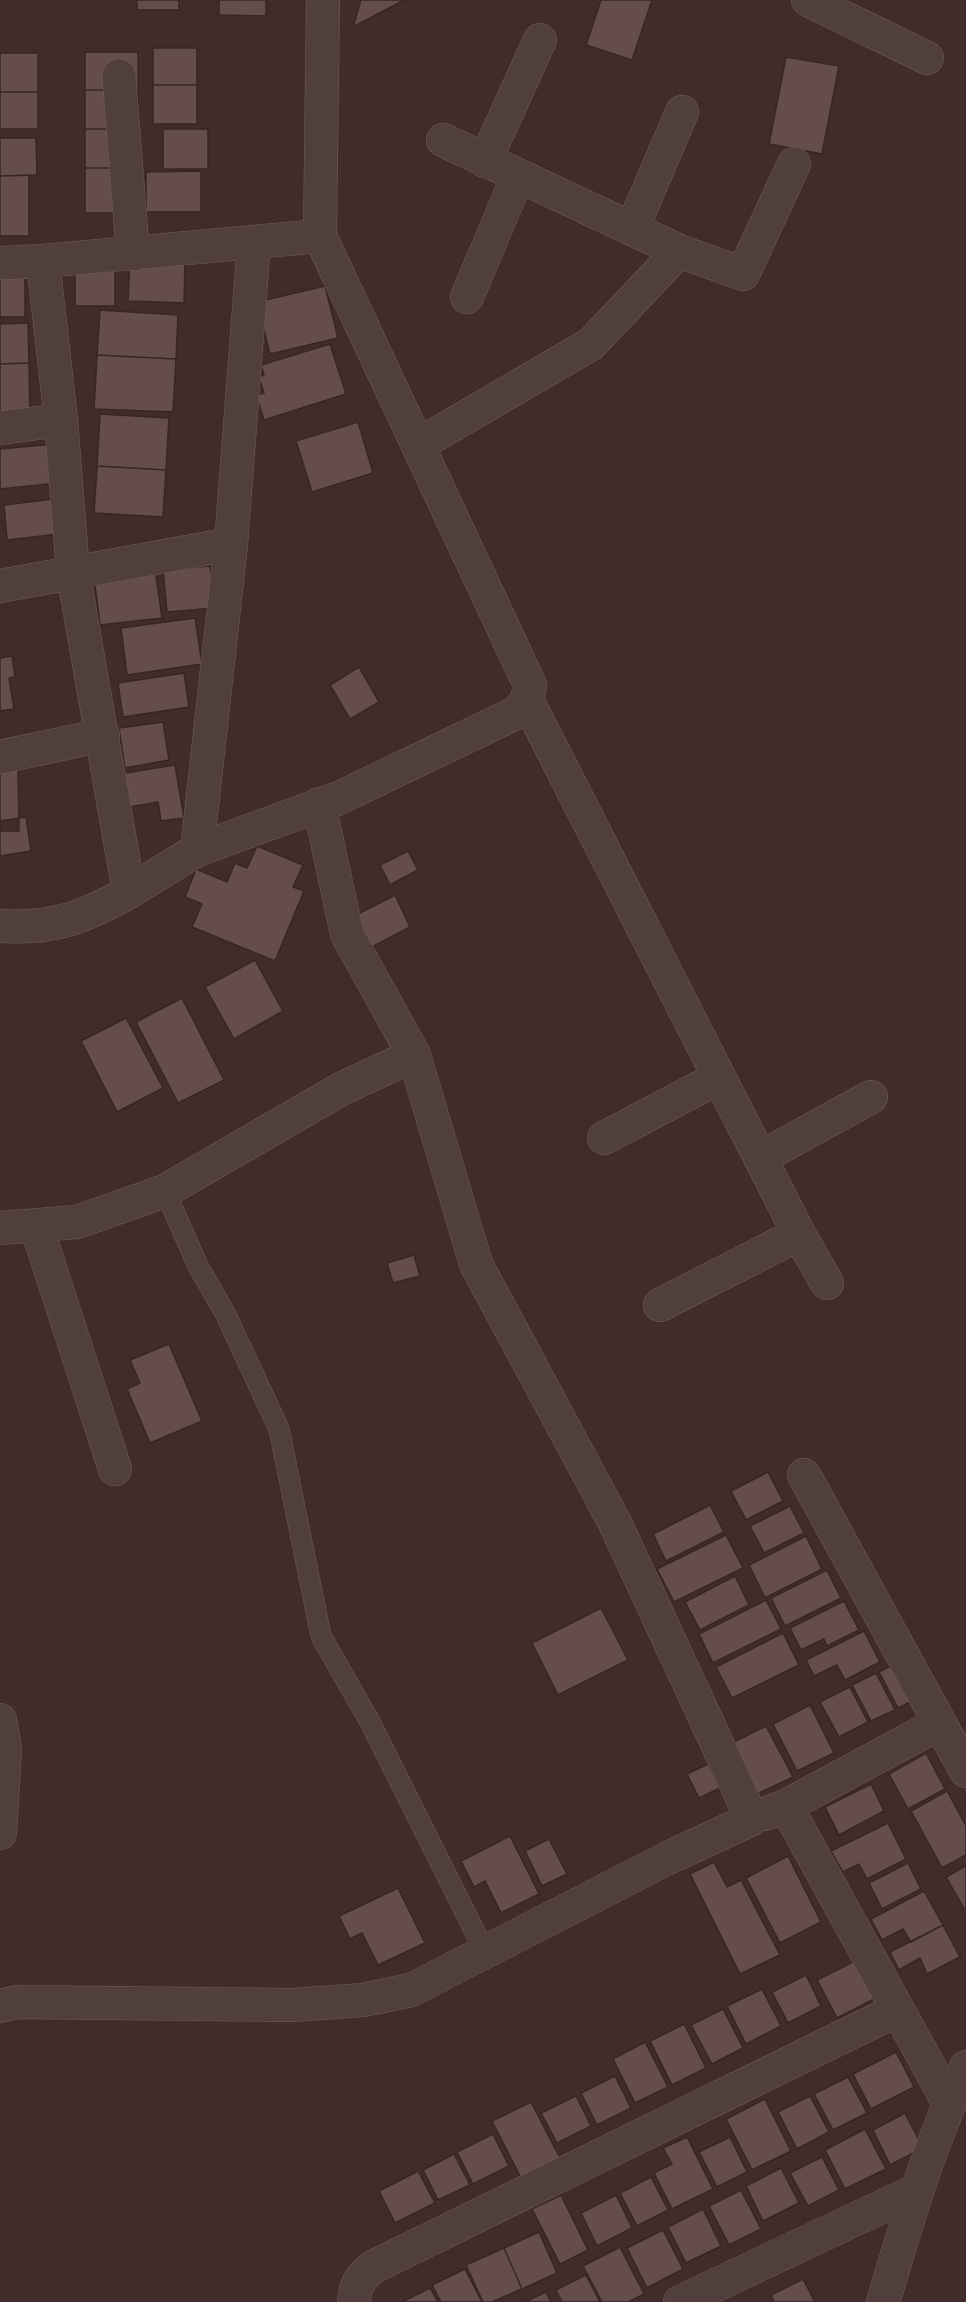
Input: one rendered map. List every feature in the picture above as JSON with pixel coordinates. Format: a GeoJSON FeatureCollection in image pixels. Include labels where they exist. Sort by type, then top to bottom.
{"type":"FeatureCollection","features":[{"type":"Feature","properties":{"kind":"street"},"geometry":{"type":"LineString","coordinates":[[0,926],[20,927],[63,923],[87,916],[197,850],[339,798],[518,712],[527,700],[531,685],[320,236],[323,0]]}},
{"type":"Feature","properties":{"kind":"street"},"geometry":{"type":"LineString","coordinates":[[808,0],[927,58]]}},
{"type":"Feature","properties":{"kind":"street"},"geometry":{"type":"LineString","coordinates":[[485,161],[540,40]]}},
{"type":"Feature","properties":{"kind":"street"},"geometry":{"type":"LineString","coordinates":[[119,76],[133,254]]}},
{"type":"Feature","properties":{"kind":"street"},"geometry":{"type":"LineString","coordinates":[[632,229],[682,112]]}},
{"type":"Feature","properties":{"kind":"street"},"geometry":{"type":"LineString","coordinates":[[443,140],[680,251],[743,274],[794,164]]}},
{"type":"Feature","properties":{"kind":"street"},"geometry":{"type":"LineString","coordinates":[[467,297],[518,176]]}},
{"type":"Feature","properties":{"kind":"street"},"geometry":{"type":"LineString","coordinates":[[0,262],[133,254],[320,236]]}},
{"type":"Feature","properties":{"kind":"street"},"geometry":{"type":"LineString","coordinates":[[197,850],[231,544],[254,243]]}},
{"type":"Feature","properties":{"kind":"street"},"geometry":{"type":"LineString","coordinates":[[418,445],[591,344],[680,251]]}},
{"type":"Feature","properties":{"kind":"street"},"geometry":{"type":"LineString","coordinates":[[43,261],[61,420],[74,572],[129,892]]}},
{"type":"Feature","properties":{"kind":"street"},"geometry":{"type":"LineString","coordinates":[[0,428],[61,420]]}},
{"type":"Feature","properties":{"kind":"street"},"geometry":{"type":"LineString","coordinates":[[0,586],[231,544]]}},
{"type":"Feature","properties":{"kind":"street"},"geometry":{"type":"LineString","coordinates":[[527,700],[718,1078],[827,1283]]}},
{"type":"Feature","properties":{"kind":"street"},"geometry":{"type":"LineString","coordinates":[[0,757],[103,735]]}},
{"type":"Feature","properties":{"kind":"street"},"geometry":{"type":"LineString","coordinates":[[319,804],[347,934],[414,1055],[476,1264],[615,1523],[752,1819]]}},
{"type":"Feature","properties":{"kind":"street"},"geometry":{"type":"LineString","coordinates":[[0,1228],[77,1222],[165,1191],[341,1089],[414,1055]]}},
{"type":"Feature","properties":{"kind":"street"},"geometry":{"type":"LineString","coordinates":[[604,1138],[718,1078]]}},
{"type":"Feature","properties":{"kind":"street"},"geometry":{"type":"LineString","coordinates":[[760,1158],[871,1097]]}},
{"type":"Feature","properties":{"kind":"street"},"geometry":{"type":"LineString","coordinates":[[36,1225],[115,1469]]}},
{"type":"Feature","properties":{"kind":"street"},"geometry":{"type":"LineString","coordinates":[[660,1305],[799,1234]]}},
{"type":"Feature","properties":{"kind":"street"},"geometry":{"type":"LineString","coordinates":[[804,1475],[966,1771]]}},
{"type":"Feature","properties":{"kind":"street"},"geometry":{"type":"LineString","coordinates":[[0,1720],[5,1749],[0,1833]]}},
{"type":"Feature","properties":{"kind":"street"},"geometry":{"type":"LineString","coordinates":[[0,2006],[17,2002],[293,2005],[363,2000],[411,1990],[486,1954],[668,1858],[752,1819],[786,1806],[940,1723]]}},
{"type":"Feature","properties":{"kind":"street"},"geometry":{"type":"LineString","coordinates":[[786,1806],[949,2103]]}},
{"type":"Feature","properties":{"kind":"street"},"geometry":{"type":"LineString","coordinates":[[354,2302],[355,2290],[361,2276],[373,2267],[897,2010]]}},
{"type":"Feature","properties":{"kind":"street"},"geometry":{"type":"LineString","coordinates":[[883,2302],[917,2190],[949,2103],[966,2067]]}},
{"type":"Feature","properties":{"kind":"street"},"geometry":{"type":"LineString","coordinates":[[680,2302],[917,2190]]}},
{"type":"Feature","properties":{"kind":"lane"},"geometry":{"type":"LineString","coordinates":[[165,1191],[198,1266],[225,1313],[279,1429],[321,1636],[370,1722],[486,1954]]}},
{"type":"Feature","properties":{"kind":"building"},"geometry":{"type":"Polygon","coordinates":[[[137,0],[179,0],[179,10],[137,10],[137,0]]]}},
{"type":"Feature","properties":{"kind":"building"},"geometry":{"type":"Polygon","coordinates":[[[219,0],[266,0],[266,16],[219,15],[219,0]]]}},
{"type":"Feature","properties":{"kind":"building"},"geometry":{"type":"Polygon","coordinates":[[[361,0],[404,0],[353,27],[361,0]]]}},
{"type":"Feature","properties":{"kind":"building"},"geometry":{"type":"Polygon","coordinates":[[[601,0],[652,0],[632,60],[586,45],[601,0]]]}},
{"type":"Feature","properties":{"kind":"building"},"geometry":{"type":"Polygon","coordinates":[[[153,48],[197,48],[197,85],[153,85],[153,48]]]}},
{"type":"Feature","properties":{"kind":"building"},"geometry":{"type":"Polygon","coordinates":[[[85,52],[138,52],[138,90],[85,90],[85,52]]]}},
{"type":"Feature","properties":{"kind":"building"},"geometry":{"type":"Polygon","coordinates":[[[0,53],[38,53],[38,92],[0,92],[0,53]]]}},
{"type":"Feature","properties":{"kind":"building"},"geometry":{"type":"Polygon","coordinates":[[[786,57],[839,66],[822,154],[769,144],[786,57]]]}},
{"type":"Feature","properties":{"kind":"building"},"geometry":{"type":"Polygon","coordinates":[[[153,85],[197,85],[197,124],[153,124],[153,85]]]}},
{"type":"Feature","properties":{"kind":"building"},"geometry":{"type":"Polygon","coordinates":[[[85,90],[138,90],[138,129],[85,129],[85,90]]]}},
{"type":"Feature","properties":{"kind":"building"},"geometry":{"type":"Polygon","coordinates":[[[0,92],[38,92],[38,129],[0,129],[0,92]]]}},
{"type":"Feature","properties":{"kind":"building"},"geometry":{"type":"Polygon","coordinates":[[[85,129],[138,129],[138,168],[85,168],[85,129]]]}},
{"type":"Feature","properties":{"kind":"building"},"geometry":{"type":"Polygon","coordinates":[[[163,129],[208,129],[208,169],[163,169],[163,129]]]}},
{"type":"Feature","properties":{"kind":"building"},"geometry":{"type":"Polygon","coordinates":[[[0,138],[36,138],[37,175],[0,176],[0,138]]]}},
{"type":"Feature","properties":{"kind":"building"},"geometry":{"type":"Polygon","coordinates":[[[85,168],[138,168],[138,213],[85,213],[85,168]]]}},
{"type":"Feature","properties":{"kind":"building"},"geometry":{"type":"Polygon","coordinates":[[[201,171],[201,212],[146,212],[146,172],[201,171]]]}},
{"type":"Feature","properties":{"kind":"building"},"geometry":{"type":"Polygon","coordinates":[[[29,175],[29,236],[0,236],[0,176],[29,175]]]}},
{"type":"Feature","properties":{"kind":"building"},"geometry":{"type":"Polygon","coordinates":[[[130,258],[185,260],[184,303],[128,301],[130,258]]]}},
{"type":"Feature","properties":{"kind":"building"},"geometry":{"type":"Polygon","coordinates":[[[75,261],[115,261],[115,306],[75,306],[75,261]]]}},
{"type":"Feature","properties":{"kind":"building"},"geometry":{"type":"Polygon","coordinates":[[[0,271],[25,271],[25,317],[0,317],[0,271]]]}},
{"type":"Feature","properties":{"kind":"building"},"geometry":{"type":"Polygon","coordinates":[[[325,286],[338,338],[270,354],[257,302],[325,286]]]}},
{"type":"Feature","properties":{"kind":"building"},"geometry":{"type":"Polygon","coordinates":[[[100,310],[178,315],[176,359],[97,355],[100,310]]]}},
{"type":"Feature","properties":{"kind":"building"},"geometry":{"type":"Polygon","coordinates":[[[28,323],[29,363],[0,364],[0,324],[28,323]]]}},
{"type":"Feature","properties":{"kind":"building"},"geometry":{"type":"Polygon","coordinates":[[[330,344],[346,394],[264,420],[256,395],[264,393],[259,377],[264,375],[261,365],[330,344]]]}},
{"type":"Feature","properties":{"kind":"building"},"geometry":{"type":"Polygon","coordinates":[[[97,355],[176,359],[173,412],[94,409],[97,355]]]}},
{"type":"Feature","properties":{"kind":"building"},"geometry":{"type":"Polygon","coordinates":[[[29,363],[30,414],[0,415],[0,364],[29,363]]]}},
{"type":"Feature","properties":{"kind":"building"},"geometry":{"type":"Polygon","coordinates":[[[100,414],[169,418],[166,470],[97,466],[100,414]]]}},
{"type":"Feature","properties":{"kind":"building"},"geometry":{"type":"Polygon","coordinates":[[[358,422],[373,473],[312,492],[296,441],[358,422]]]}},
{"type":"Feature","properties":{"kind":"building"},"geometry":{"type":"Polygon","coordinates":[[[54,444],[58,483],[0,489],[0,449],[54,444]]]}},
{"type":"Feature","properties":{"kind":"building"},"geometry":{"type":"Polygon","coordinates":[[[97,466],[166,470],[163,517],[94,513],[97,466]]]}},
{"type":"Feature","properties":{"kind":"building"},"geometry":{"type":"Polygon","coordinates":[[[54,499],[59,534],[7,540],[4,505],[54,499]]]}},
{"type":"Feature","properties":{"kind":"building"},"geometry":{"type":"Polygon","coordinates":[[[210,566],[214,608],[167,612],[163,570],[210,566]]]}},
{"type":"Feature","properties":{"kind":"building"},"geometry":{"type":"Polygon","coordinates":[[[155,569],[162,618],[100,625],[94,577],[155,569]]]}},
{"type":"Feature","properties":{"kind":"building"},"geometry":{"type":"Polygon","coordinates":[[[195,618],[202,664],[127,675],[121,628],[195,618]]]}},
{"type":"Feature","properties":{"kind":"building"},"geometry":{"type":"Polygon","coordinates":[[[12,656],[15,677],[9,678],[14,709],[0,711],[0,658],[12,656]]]}},
{"type":"Feature","properties":{"kind":"building"},"geometry":{"type":"Polygon","coordinates":[[[359,667],[379,702],[350,719],[330,685],[359,667]]]}},
{"type":"Feature","properties":{"kind":"building"},"geometry":{"type":"Polygon","coordinates":[[[184,673],[189,707],[123,717],[118,683],[184,673]]]}},
{"type":"Feature","properties":{"kind":"building"},"geometry":{"type":"Polygon","coordinates":[[[163,722],[169,760],[125,768],[119,728],[163,722]]]}},
{"type":"Feature","properties":{"kind":"building"},"geometry":{"type":"Polygon","coordinates":[[[175,765],[184,818],[161,821],[158,802],[124,808],[119,774],[175,765]]]}},
{"type":"Feature","properties":{"kind":"building"},"geometry":{"type":"Polygon","coordinates":[[[0,768],[18,768],[19,831],[0,831],[0,768]]]}},
{"type":"Feature","properties":{"kind":"building"},"geometry":{"type":"Polygon","coordinates":[[[26,817],[31,851],[0,856],[0,821],[26,817]]]}},
{"type":"Feature","properties":{"kind":"building"},"geometry":{"type":"Polygon","coordinates":[[[257,846],[303,865],[293,887],[304,891],[275,961],[192,927],[202,904],[185,897],[196,869],[227,882],[235,863],[247,868],[257,846]]]}},
{"type":"Feature","properties":{"kind":"building"},"geometry":{"type":"Polygon","coordinates":[[[408,851],[418,870],[390,885],[380,865],[408,851]]]}},
{"type":"Feature","properties":{"kind":"building"},"geometry":{"type":"Polygon","coordinates":[[[395,895],[410,927],[370,948],[354,916],[395,895]]]}},
{"type":"Feature","properties":{"kind":"building"},"geometry":{"type":"Polygon","coordinates":[[[255,960],[283,1011],[234,1039],[205,987],[255,960]]]}},
{"type":"Feature","properties":{"kind":"building"},"geometry":{"type":"Polygon","coordinates":[[[182,998],[224,1080],[178,1103],[136,1022],[182,998]]]}},
{"type":"Feature","properties":{"kind":"building"},"geometry":{"type":"Polygon","coordinates":[[[126,1018],[163,1088],[117,1112],[81,1041],[126,1018]]]}},
{"type":"Feature","properties":{"kind":"building"},"geometry":{"type":"Polygon","coordinates":[[[414,1255],[420,1276],[393,1283],[387,1263],[414,1255]]]}},
{"type":"Feature","properties":{"kind":"building"},"geometry":{"type":"Polygon","coordinates":[[[169,1344],[202,1421],[150,1443],[127,1389],[140,1383],[130,1360],[169,1344]]]}},
{"type":"Feature","properties":{"kind":"building"},"geometry":{"type":"Polygon","coordinates":[[[768,1472],[783,1501],[746,1520],[731,1491],[768,1472]]]}},
{"type":"Feature","properties":{"kind":"building"},"geometry":{"type":"Polygon","coordinates":[[[710,1505],[724,1532],[666,1561],[653,1534],[710,1505]]]}},
{"type":"Feature","properties":{"kind":"building"},"geometry":{"type":"Polygon","coordinates":[[[790,1506],[804,1533],[764,1553],[750,1526],[790,1506]]]}},
{"type":"Feature","properties":{"kind":"building"},"geometry":{"type":"Polygon","coordinates":[[[726,1535],[743,1568],[674,1602],[657,1569],[726,1535]]]}},
{"type":"Feature","properties":{"kind":"building"},"geometry":{"type":"Polygon","coordinates":[[[806,1536],[822,1569],[765,1598],[749,1565],[806,1536]]]}},
{"type":"Feature","properties":{"kind":"building"},"geometry":{"type":"Polygon","coordinates":[[[827,1570],[841,1598],[785,1626],[771,1598],[827,1570]]]}},
{"type":"Feature","properties":{"kind":"building"},"geometry":{"type":"Polygon","coordinates":[[[735,1576],[749,1605],[700,1630],[685,1602],[735,1576]]]}},
{"type":"Feature","properties":{"kind":"building"},"geometry":{"type":"Polygon","coordinates":[[[766,1600],[781,1629],[713,1663],[699,1634],[766,1600]]]}},
{"type":"Feature","properties":{"kind":"building"},"geometry":{"type":"Polygon","coordinates":[[[844,1601],[859,1630],[827,1646],[824,1639],[801,1650],[790,1628],[844,1601]]]}},
{"type":"Feature","properties":{"kind":"building"},"geometry":{"type":"Polygon","coordinates":[[[601,1608],[628,1660],[558,1695],[532,1643],[601,1608]]]}},
{"type":"Feature","properties":{"kind":"building"},"geometry":{"type":"Polygon","coordinates":[[[864,1631],[880,1662],[845,1680],[837,1665],[814,1676],[806,1660],[864,1631]]]}},
{"type":"Feature","properties":{"kind":"building"},"geometry":{"type":"Polygon","coordinates":[[[783,1633],[799,1665],[732,1698],[716,1667],[783,1633]]]}},
{"type":"Feature","properties":{"kind":"building"},"geometry":{"type":"Polygon","coordinates":[[[902,1660],[920,1697],[898,1708],[879,1672],[902,1660]]]}},
{"type":"Feature","properties":{"kind":"building"},"geometry":{"type":"Polygon","coordinates":[[[876,1673],[895,1710],[871,1721],[852,1685],[876,1673]]]}},
{"type":"Feature","properties":{"kind":"building"},"geometry":{"type":"Polygon","coordinates":[[[850,1687],[868,1722],[839,1737],[820,1702],[850,1687]]]}},
{"type":"Feature","properties":{"kind":"building"},"geometry":{"type":"Polygon","coordinates":[[[810,1705],[834,1753],[797,1771],[773,1724],[810,1705]]]}},
{"type":"Feature","properties":{"kind":"building"},"geometry":{"type":"Polygon","coordinates":[[[766,1726],[793,1777],[755,1795],[728,1745],[766,1726]]]}},
{"type":"Feature","properties":{"kind":"building"},"geometry":{"type":"Polygon","coordinates":[[[926,1753],[945,1789],[908,1809],[889,1774],[926,1753]]]}},
{"type":"Feature","properties":{"kind":"building"},"geometry":{"type":"Polygon","coordinates":[[[708,1764],[720,1788],[699,1798],[687,1774],[708,1764]]]}},
{"type":"Feature","properties":{"kind":"building"},"geometry":{"type":"Polygon","coordinates":[[[871,1784],[884,1811],[839,1835],[825,1807],[871,1784]]]}},
{"type":"Feature","properties":{"kind":"building"},"geometry":{"type":"Polygon","coordinates":[[[947,1791],[966,1826],[966,1855],[942,1868],[911,1811],[947,1791]]]}},
{"type":"Feature","properties":{"kind":"building"},"geometry":{"type":"Polygon","coordinates":[[[888,1823],[906,1859],[867,1879],[859,1864],[843,1872],[831,1851],[888,1823]]]}},
{"type":"Feature","properties":{"kind":"building"},"geometry":{"type":"Polygon","coordinates":[[[510,1836],[539,1894],[501,1913],[485,1881],[474,1887],[461,1861],[510,1836]]]}},
{"type":"Feature","properties":{"kind":"building"},"geometry":{"type":"Polygon","coordinates":[[[549,1839],[567,1874],[542,1886],[525,1851],[549,1839]]]}},
{"type":"Feature","properties":{"kind":"building"},"geometry":{"type":"Polygon","coordinates":[[[788,1856],[821,1922],[780,1943],[746,1878],[788,1856]]]}},
{"type":"Feature","properties":{"kind":"building"},"geometry":{"type":"Polygon","coordinates":[[[714,1862],[727,1887],[741,1880],[780,1955],[740,1974],[690,1874],[714,1862]]]}},
{"type":"Feature","properties":{"kind":"building"},"geometry":{"type":"Polygon","coordinates":[[[908,1863],[921,1889],[882,1909],[869,1883],[908,1863]]]}},
{"type":"Feature","properties":{"kind":"building"},"geometry":{"type":"Polygon","coordinates":[[[966,1866],[966,1910],[965,1910],[946,1877],[966,1866]]]}},
{"type":"Feature","properties":{"kind":"building"},"geometry":{"type":"Polygon","coordinates":[[[398,1888],[425,1943],[378,1965],[362,1933],[350,1939],[339,1916],[398,1888]]]}},
{"type":"Feature","properties":{"kind":"building"},"geometry":{"type":"Polygon","coordinates":[[[924,1891],[943,1925],[911,1942],[903,1929],[882,1940],[871,1919],[924,1891]]]}},
{"type":"Feature","properties":{"kind":"building"},"geometry":{"type":"Polygon","coordinates":[[[943,1925],[960,1957],[927,1974],[920,1958],[899,1970],[890,1952],[943,1925]]]}},
{"type":"Feature","properties":{"kind":"building"},"geometry":{"type":"Polygon","coordinates":[[[855,1961],[874,1999],[837,2018],[817,1980],[855,1961]]]}},
{"type":"Feature","properties":{"kind":"building"},"geometry":{"type":"Polygon","coordinates":[[[806,1975],[821,2006],[788,2023],[772,1992],[806,1975]]]}},
{"type":"Feature","properties":{"kind":"building"},"geometry":{"type":"Polygon","coordinates":[[[762,1989],[781,2026],[746,2044],[727,2006],[762,1989]]]}},
{"type":"Feature","properties":{"kind":"building"},"geometry":{"type":"Polygon","coordinates":[[[723,2009],[743,2048],[712,2064],[691,2025],[723,2009]]]}},
{"type":"Feature","properties":{"kind":"building"},"geometry":{"type":"Polygon","coordinates":[[[684,2024],[706,2068],[672,2085],[650,2041],[684,2024]]]}},
{"type":"Feature","properties":{"kind":"building"},"geometry":{"type":"Polygon","coordinates":[[[645,2042],[668,2087],[635,2103],[613,2059],[645,2042]]]}},
{"type":"Feature","properties":{"kind":"building"},"geometry":{"type":"Polygon","coordinates":[[[896,2052],[914,2087],[871,2109],[853,2074],[896,2052]]]}},
{"type":"Feature","properties":{"kind":"building"},"geometry":{"type":"Polygon","coordinates":[[[615,2076],[631,2108],[597,2125],[581,2093],[615,2076]]]}},
{"type":"Feature","properties":{"kind":"building"},"geometry":{"type":"Polygon","coordinates":[[[848,2077],[867,2113],[833,2130],[814,2094],[848,2077]]]}},
{"type":"Feature","properties":{"kind":"building"},"geometry":{"type":"Polygon","coordinates":[[[576,2096],[591,2126],[557,2143],[541,2113],[576,2096]]]}},
{"type":"Feature","properties":{"kind":"building"},"geometry":{"type":"Polygon","coordinates":[[[810,2096],[829,2132],[797,2149],[778,2112],[810,2096]]]}},
{"type":"Feature","properties":{"kind":"building"},"geometry":{"type":"Polygon","coordinates":[[[765,2099],[791,2151],[752,2170],[726,2119],[765,2099]]]}},
{"type":"Feature","properties":{"kind":"building"},"geometry":{"type":"Polygon","coordinates":[[[531,2102],[560,2158],[521,2178],[492,2121],[531,2102]]]}},
{"type":"Feature","properties":{"kind":"building"},"geometry":{"type":"Polygon","coordinates":[[[905,2113],[923,2148],[890,2165],[873,2130],[905,2113]]]}},
{"type":"Feature","properties":{"kind":"building"},"geometry":{"type":"Polygon","coordinates":[[[865,2129],[886,2169],[845,2189],[825,2150],[865,2129]]]}},
{"type":"Feature","properties":{"kind":"building"},"geometry":{"type":"Polygon","coordinates":[[[493,2134],[509,2166],[473,2184],[457,2152],[493,2134]]]}},
{"type":"Feature","properties":{"kind":"building"},"geometry":{"type":"Polygon","coordinates":[[[687,2137],[713,2189],[672,2209],[654,2173],[672,2164],[663,2148],[687,2137]]]}},
{"type":"Feature","properties":{"kind":"building"},"geometry":{"type":"Polygon","coordinates":[[[730,2137],[747,2172],[717,2187],[699,2152],[730,2137]]]}},
{"type":"Feature","properties":{"kind":"building"},"geometry":{"type":"Polygon","coordinates":[[[454,2154],[470,2185],[438,2200],[423,2170],[454,2154]]]}},
{"type":"Feature","properties":{"kind":"building"},"geometry":{"type":"Polygon","coordinates":[[[822,2157],[839,2190],[808,2206],[790,2173],[822,2157]]]}},
{"type":"Feature","properties":{"kind":"building"},"geometry":{"type":"Polygon","coordinates":[[[781,2168],[799,2203],[763,2221],[746,2186],[781,2168]]]}},
{"type":"Feature","properties":{"kind":"building"},"geometry":{"type":"Polygon","coordinates":[[[418,2171],[435,2203],[395,2223],[379,2191],[418,2171]]]}},
{"type":"Feature","properties":{"kind":"building"},"geometry":{"type":"Polygon","coordinates":[[[651,2177],[668,2210],[637,2226],[620,2193],[651,2177]]]}},
{"type":"Feature","properties":{"kind":"building"},"geometry":{"type":"Polygon","coordinates":[[[741,2190],[761,2229],[729,2245],[709,2206],[741,2190]]]}},
{"type":"Feature","properties":{"kind":"building"},"geometry":{"type":"Polygon","coordinates":[[[561,2195],[588,2250],[560,2264],[532,2209],[561,2195]]]}},
{"type":"Feature","properties":{"kind":"building"},"geometry":{"type":"Polygon","coordinates":[[[616,2195],[632,2228],[597,2246],[581,2213],[616,2195]]]}},
{"type":"Feature","properties":{"kind":"building"},"geometry":{"type":"Polygon","coordinates":[[[703,2209],[721,2246],[686,2263],[668,2227],[703,2209]]]}},
{"type":"Feature","properties":{"kind":"building"},"geometry":{"type":"Polygon","coordinates":[[[663,2230],[683,2269],[647,2288],[627,2248],[663,2230]]]}},
{"type":"Feature","properties":{"kind":"building"},"geometry":{"type":"Polygon","coordinates":[[[539,2232],[557,2273],[522,2289],[504,2248],[539,2232]]]}},
{"type":"Feature","properties":{"kind":"building"},"geometry":{"type":"Polygon","coordinates":[[[620,2247],[644,2294],[628,2302],[602,2302],[583,2266],[620,2247]]]}},
{"type":"Feature","properties":{"kind":"building"},"geometry":{"type":"Polygon","coordinates":[[[504,2248],[522,2289],[492,2302],[483,2302],[466,2265],[504,2248]]]}},
{"type":"Feature","properties":{"kind":"building"},"geometry":{"type":"Polygon","coordinates":[[[465,2269],[482,2302],[441,2302],[432,2285],[465,2269]]]}},
{"type":"Feature","properties":{"kind":"building"},"geometry":{"type":"Polygon","coordinates":[[[586,2275],[600,2302],[562,2302],[556,2290],[586,2275]]]}},
{"type":"Feature","properties":{"kind":"building"},"geometry":{"type":"Polygon","coordinates":[[[803,2279],[815,2302],[774,2302],[771,2295],[803,2279]]]}},
{"type":"Feature","properties":{"kind":"building"},"geometry":{"type":"Polygon","coordinates":[[[430,2288],[438,2302],[402,2302],[430,2288]]]}},
{"type":"Feature","properties":{"kind":"building"},"geometry":{"type":"Polygon","coordinates":[[[546,2292],[551,2302],[525,2302],[546,2292]]]}}]}
